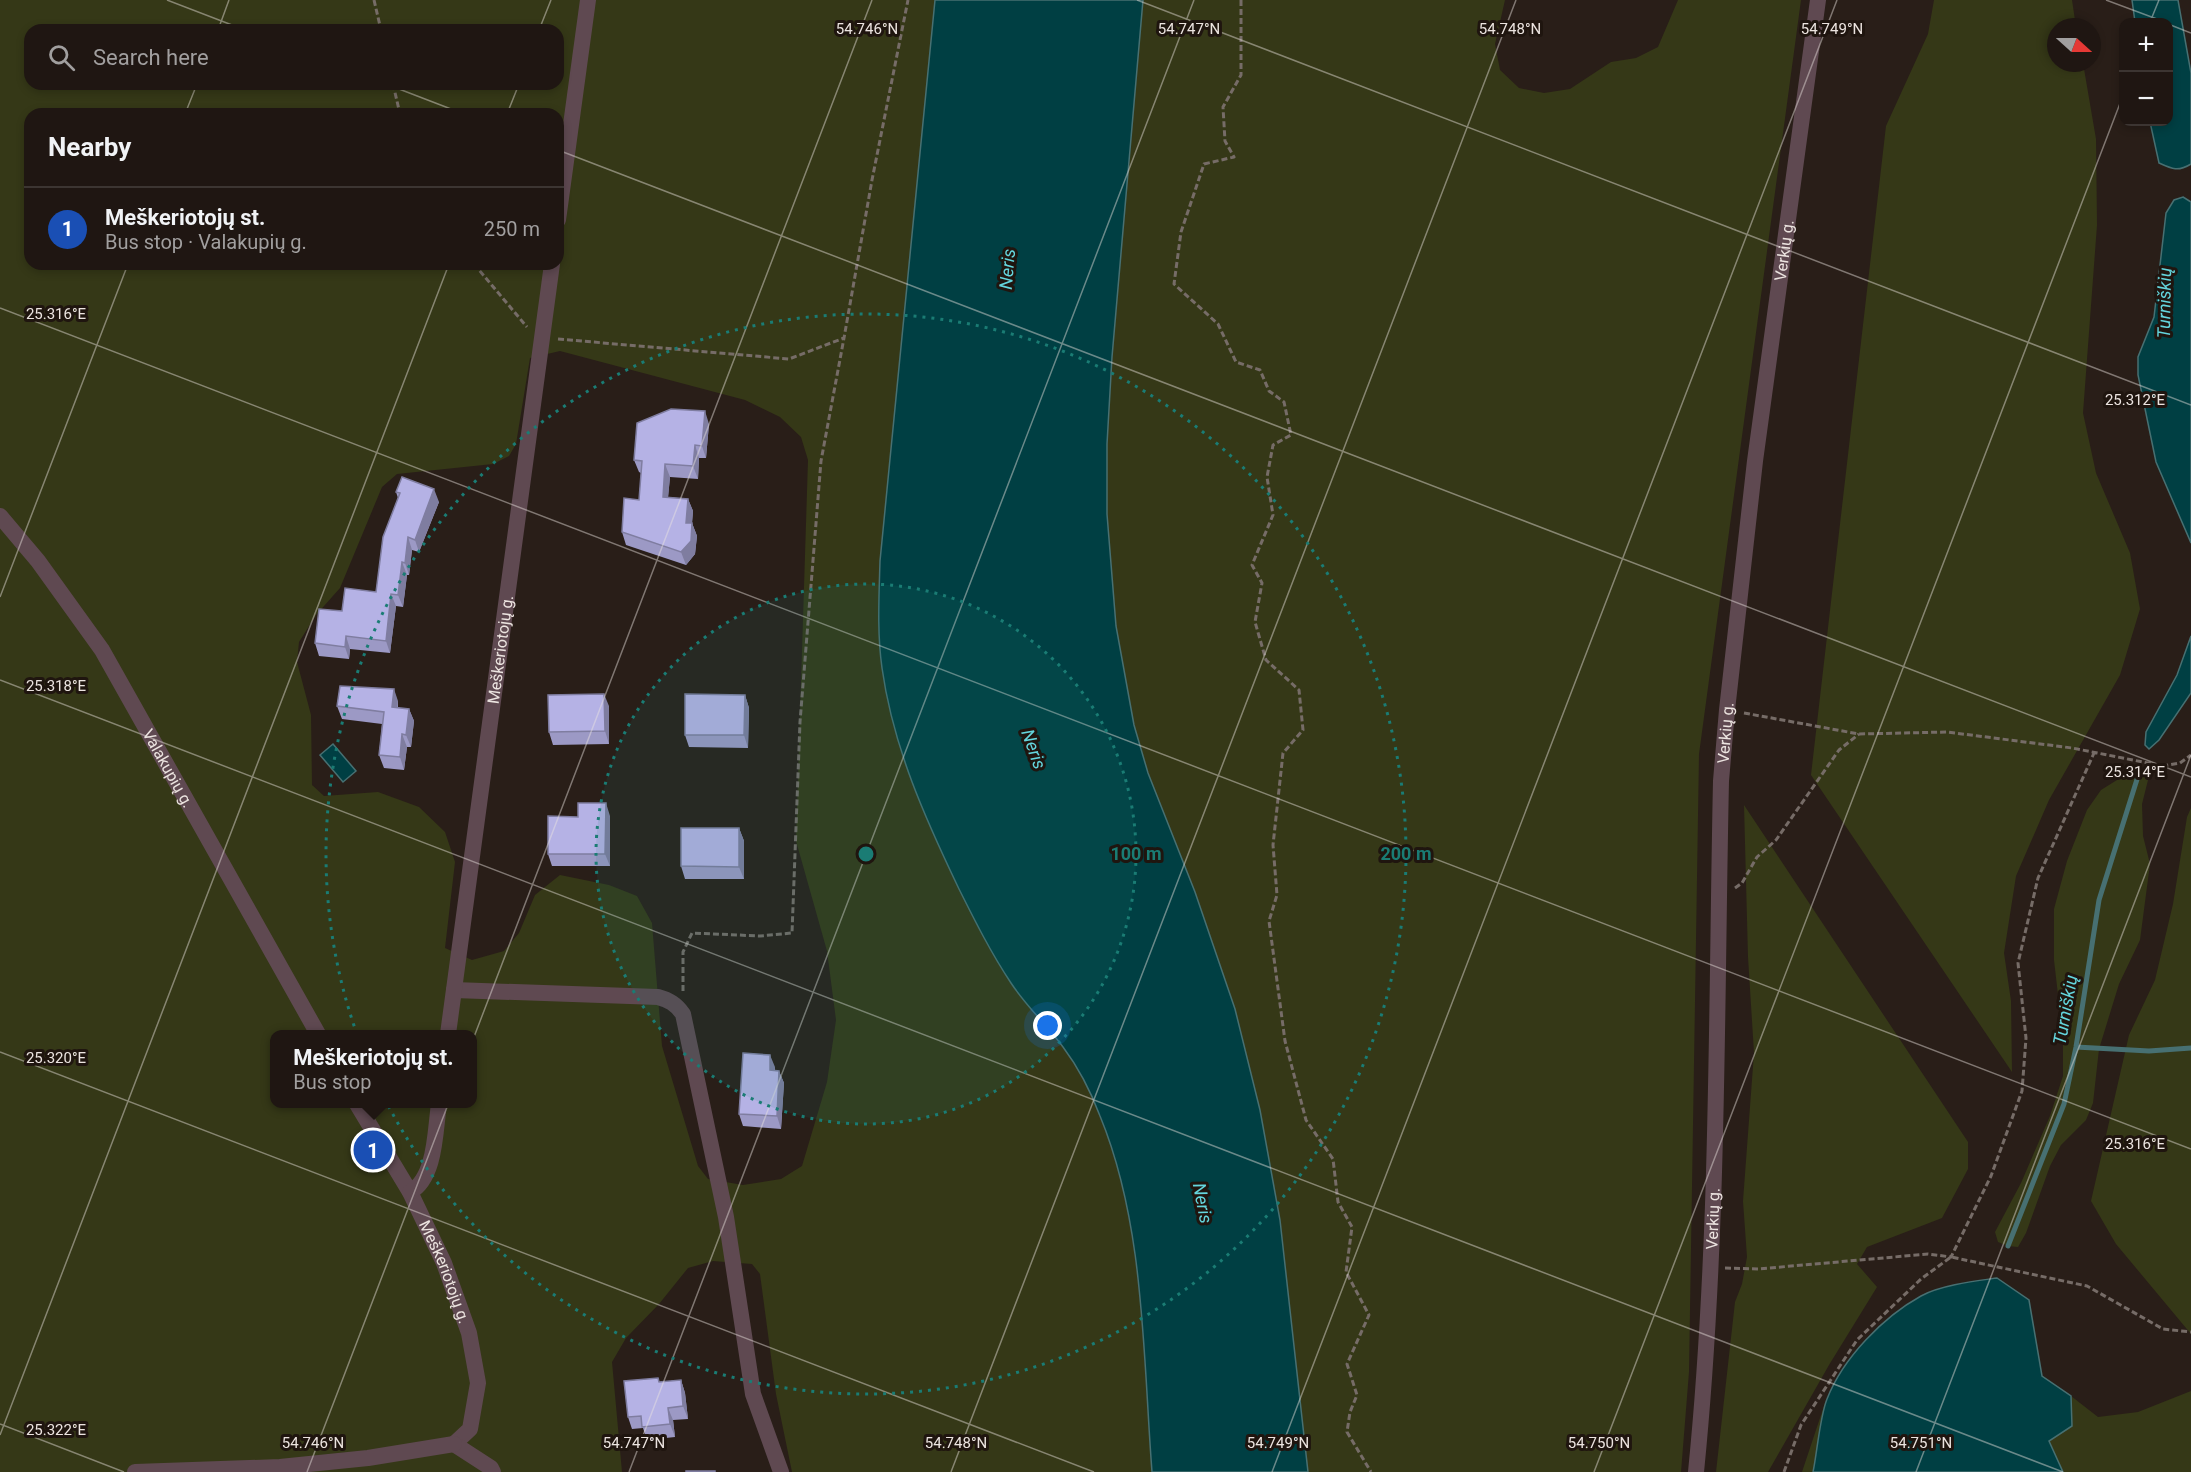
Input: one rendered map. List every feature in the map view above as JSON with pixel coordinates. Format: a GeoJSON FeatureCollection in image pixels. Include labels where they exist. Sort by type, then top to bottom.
{"type":"FeatureCollection","features":[{"type":"Feature","properties":{"kind":"street"},"geometry":{"type":"LineString","coordinates":[[564,176],[588,0]]}},
{"type":"Feature","properties":{"kind":"street","name":"Verkių g."},"geometry":{"type":"LineString","coordinates":[[1696,1472],[1712,1268],[1721,781],[1755,461],[1818,0]]}},
{"type":"Feature","properties":{"kind":"street","name":"Meškeriotojų g."},"geometry":{"type":"LineString","coordinates":[[449,1030],[551,270]]}},
{"type":"Feature","properties":{"kind":"street","name":"Valakupių g."},"geometry":{"type":"LineString","coordinates":[[0,516],[38,561],[102,650],[315,1030]]}},
{"type":"Feature","properties":{"kind":"street"},"geometry":{"type":"LineString","coordinates":[[454,990],[658,997],[668,999],[683,1014],[726,1217],[753,1394],[781,1472]]}},
{"type":"Feature","properties":{"kind":"street"},"geometry":{"type":"LineString","coordinates":[[359,1108],[410,1192],[419,1187],[426,1176],[438,1108]]}},
{"type":"Feature","properties":{"kind":"street","name":"Meškeriotojų g."},"geometry":{"type":"LineString","coordinates":[[410,1192],[444,1263],[459,1302],[469,1334],[478,1383],[470,1429],[454,1444]]}},
{"type":"Feature","properties":{"kind":"street"},"geometry":{"type":"LineString","coordinates":[[135,1472],[280,1467],[368,1458],[454,1444],[491,1468],[493,1472]]}},
{"type":"Feature","properties":{"kind":"path"},"geometry":{"type":"LineString","coordinates":[[374,0],[380,24]]}},
{"type":"Feature","properties":{"kind":"path"},"geometry":{"type":"LineString","coordinates":[[683,1014],[683,952],[692,933],[760,936],[792,933],[800,722],[821,461],[872,180],[908,0]]}},
{"type":"Feature","properties":{"kind":"path"},"geometry":{"type":"LineString","coordinates":[[1241,0],[1241,75],[1223,107],[1225,141],[1234,157],[1203,164],[1181,232],[1174,284],[1218,324],[1236,362],[1260,370],[1269,392],[1284,402],[1291,435],[1273,445],[1268,477],[1273,514],[1252,566],[1262,583],[1255,622],[1266,660],[1299,690],[1303,730],[1283,753],[1273,845],[1277,895],[1269,921],[1285,1041],[1306,1120],[1333,1159],[1338,1202],[1352,1227],[1346,1272],[1369,1315],[1347,1364],[1357,1395],[1350,1412],[1347,1432],[1371,1472]]}},
{"type":"Feature","properties":{"kind":"path"},"geometry":{"type":"LineString","coordinates":[[394,90],[399,108]]}},
{"type":"Feature","properties":{"kind":"path"},"geometry":{"type":"LineString","coordinates":[[479,270],[541,343],[552,339],[789,359],[844,338]]}},
{"type":"Feature","properties":{"kind":"path"},"geometry":{"type":"LineString","coordinates":[[1727,710],[1859,734],[1947,732],[2072,748],[2163,766],[2180,764],[2191,755]]}},
{"type":"Feature","properties":{"kind":"path"},"geometry":{"type":"LineString","coordinates":[[1719,889],[1736,888],[1742,882],[1757,858],[1776,840],[1839,750],[1859,734]]}},
{"type":"Feature","properties":{"kind":"path"},"geometry":{"type":"LineString","coordinates":[[1784,1472],[1801,1425],[1857,1340],[1922,1279],[1951,1257],[1991,1176],[2022,1091],[2026,1038],[2018,963],[2038,878],[2094,753]]}},
{"type":"Feature","properties":{"kind":"path"},"geometry":{"type":"LineString","coordinates":[[1712,1268],[1758,1269],[1928,1254],[1951,1257],[2087,1286],[2163,1329],[2191,1332]]}},
{"type":"Feature","properties":{"kind":"green space"},"geometry":{"type":"Polygon","coordinates":[[[0,0],[935,0],[880,561],[880,655],[887,697],[902,754],[934,836],[990,949],[1023,1000],[1057,1039],[1079,1071],[1089,1089],[1114,1157],[1125,1201],[1139,1291],[1152,1472],[792,1472],[776,1394],[760,1274],[752,1264],[713,1261],[688,1268],[659,1304],[626,1338],[612,1362],[622,1472],[0,1472],[0,0]],[[560,351],[530,358],[516,444],[509,456],[493,464],[397,474],[382,487],[340,588],[316,615],[299,642],[297,662],[311,715],[312,785],[324,796],[378,792],[419,807],[445,832],[455,862],[445,948],[472,960],[504,951],[519,933],[535,895],[560,875],[609,885],[637,896],[652,923],[662,1046],[698,1166],[708,1179],[743,1185],[781,1179],[802,1166],[827,1082],[836,1020],[827,951],[796,841],[808,460],[801,437],[780,417],[745,400],[560,351]]]}},
{"type":"Feature","properties":{"kind":"green space"},"geometry":{"type":"Polygon","coordinates":[[[1143,0],[1505,0],[1495,44],[1500,70],[1519,88],[1544,93],[1570,89],[1611,62],[1636,58],[1658,47],[1678,0],[1801,0],[1699,754],[1689,1372],[1681,1472],[1308,1472],[1280,1220],[1260,1110],[1235,1009],[1195,892],[1148,773],[1134,725],[1116,626],[1107,514],[1107,444],[1112,357],[1143,0]]]}},
{"type":"Feature","properties":{"kind":"green space"},"geometry":{"type":"Polygon","coordinates":[[[1934,0],[2072,0],[2075,18],[2047,18],[2047,72],[2085,72],[2096,139],[2097,225],[2083,413],[2096,473],[2130,553],[2140,609],[2120,675],[2049,800],[2016,876],[2004,953],[2011,1001],[2012,1072],[1811,775],[1886,126],[1928,34],[1934,0]]]}},
{"type":"Feature","properties":{"kind":"green space"},"geometry":{"type":"Polygon","coordinates":[[[2139,773],[2148,780],[2142,804],[2143,836],[2150,864],[2140,940],[2119,984],[2099,1049],[2093,1103],[2086,1120],[2061,1145],[2050,1166],[2026,1233],[2018,1247],[2008,1246],[1998,1242],[1995,1232],[2021,1183],[2050,1116],[2063,1076],[2063,1038],[2054,960],[2054,909],[2067,861],[2087,810],[2101,790],[2117,780],[2139,773]]]}},
{"type":"Feature","properties":{"kind":"green space"},"geometry":{"type":"Polygon","coordinates":[[[1744,805],[1968,1142],[1968,1169],[1942,1218],[1867,1247],[1857,1264],[1877,1287],[1768,1472],[1716,1472],[1735,1302],[1742,1284],[1747,1257],[1743,1201],[1754,1053],[1748,957],[1744,805]]]}},
{"type":"Feature","properties":{"kind":"green space"},"geometry":{"type":"Polygon","coordinates":[[[2191,808],[2191,1334],[2116,1244],[2091,1201],[2129,1035],[2155,980],[2173,904],[2187,817],[2191,808]]]}},
{"type":"Feature","properties":{"kind":"green space"},"geometry":{"type":"Polygon","coordinates":[[[2191,1391],[2191,1472],[2063,1472],[2061,1469],[2049,1440],[2072,1426],[2071,1396],[2098,1417],[2138,1412],[2191,1391]]]}},
{"type":"Feature","properties":{"kind":"green space"},"geometry":{"type":"Polygon","coordinates":[[[1826,1400],[1813,1472],[1802,1472],[1826,1400]]]}},
{"type":"Feature","properties":{"kind":"water","name":"Neris"},"geometry":{"type":"Polygon","coordinates":[[[935,0],[1143,0],[1112,357],[1107,444],[1107,514],[1116,626],[1134,725],[1148,773],[1195,892],[1235,1009],[1260,1110],[1280,1220],[1308,1472],[1152,1472],[1140,1291],[1126,1201],[1115,1158],[1096,1107],[1079,1071],[1057,1039],[1011,983],[971,913],[923,809],[894,726],[880,655],[880,561],[935,0]]]}},
{"type":"Feature","properties":{"kind":"water"},"geometry":{"type":"Polygon","coordinates":[[[2132,0],[2178,0],[2191,73],[2191,164],[2179,169],[2159,163],[2151,126],[2173,126],[2173,18],[2134,18],[2132,0]]]}},
{"type":"Feature","properties":{"kind":"water"},"geometry":{"type":"Polygon","coordinates":[[[2183,197],[2191,202],[2191,543],[2156,462],[2138,375],[2138,357],[2154,317],[2166,213],[2174,200],[2183,197]]]}},
{"type":"Feature","properties":{"kind":"water"},"geometry":{"type":"Polygon","coordinates":[[[2191,636],[2191,693],[2159,740],[2149,749],[2145,745],[2146,732],[2177,675],[2191,636]]]}},
{"type":"Feature","properties":{"kind":"water"},"geometry":{"type":"Polygon","coordinates":[[[333,744],[356,771],[343,782],[320,755],[333,744]]]}},
{"type":"Feature","properties":{"kind":"water"},"geometry":{"type":"Polygon","coordinates":[[[1997,1278],[2029,1300],[2042,1376],[2071,1396],[2072,1426],[2049,1441],[2063,1472],[1813,1472],[1827,1399],[1843,1369],[1866,1340],[1893,1315],[1929,1292],[1948,1286],[1997,1278]]]}},
{"type":"Feature","properties":{"kind":"building"},"geometry":{"type":"Polygon","coordinates":[[[671,409],[705,411],[702,446],[695,445],[693,466],[665,464],[663,497],[688,499],[686,523],[692,523],[691,541],[681,552],[622,532],[624,498],[639,500],[642,461],[634,460],[637,423],[671,409]]]}},
{"type":"Feature","properties":{"kind":"building"},"geometry":{"type":"Polygon","coordinates":[[[402,477],[434,489],[415,540],[408,537],[398,595],[391,594],[386,641],[346,636],[345,647],[315,643],[319,609],[342,611],[345,588],[376,592],[383,537],[400,493],[396,492],[402,477]]]}},
{"type":"Feature","properties":{"kind":"building"},"geometry":{"type":"Polygon","coordinates":[[[340,686],[394,689],[392,707],[409,709],[406,735],[402,734],[400,757],[379,755],[384,712],[337,706],[340,686]]]}},
{"type":"Feature","properties":{"kind":"building"},"geometry":{"type":"Polygon","coordinates":[[[604,694],[605,731],[549,732],[548,695],[604,694]]]}},
{"type":"Feature","properties":{"kind":"building"},"geometry":{"type":"Polygon","coordinates":[[[685,694],[745,695],[744,735],[685,735],[685,694]]]}},
{"type":"Feature","properties":{"kind":"building"},"geometry":{"type":"Polygon","coordinates":[[[578,803],[606,803],[605,854],[548,854],[548,816],[578,817],[578,803]]]}},
{"type":"Feature","properties":{"kind":"building"},"geometry":{"type":"Polygon","coordinates":[[[681,828],[739,828],[739,867],[681,866],[681,828]]]}},
{"type":"Feature","properties":{"kind":"building"},"geometry":{"type":"Polygon","coordinates":[[[743,1053],[770,1055],[770,1070],[779,1071],[777,1116],[739,1114],[743,1053]]]}},
{"type":"Feature","properties":{"kind":"building"},"geometry":{"type":"Polygon","coordinates":[[[658,1378],[659,1382],[681,1380],[683,1406],[668,1408],[670,1424],[642,1427],[641,1416],[628,1417],[624,1381],[658,1378]]]}},
{"type":"Feature","properties":{"kind":"building"},"geometry":{"type":"Polygon","coordinates":[[[715,1471],[715,1472],[686,1472],[715,1471]]]}},
{"type":"Feature","properties":{"kind":"waterway","name":"Turniškių"},"geometry":{"type":"LineString","coordinates":[[2008,1246],[2064,1104],[2076,1047],[2099,900],[2139,773]]}},
{"type":"Feature","properties":{"kind":"waterway"},"geometry":{"type":"LineString","coordinates":[[2076,1047],[2149,1051],[2191,1048]]}},
{"type":"Feature","properties":{"kind":"place","name":"Meškeriotojų st."},"geometry":{"type":"Point","coordinates":[373,1150]}}]}
